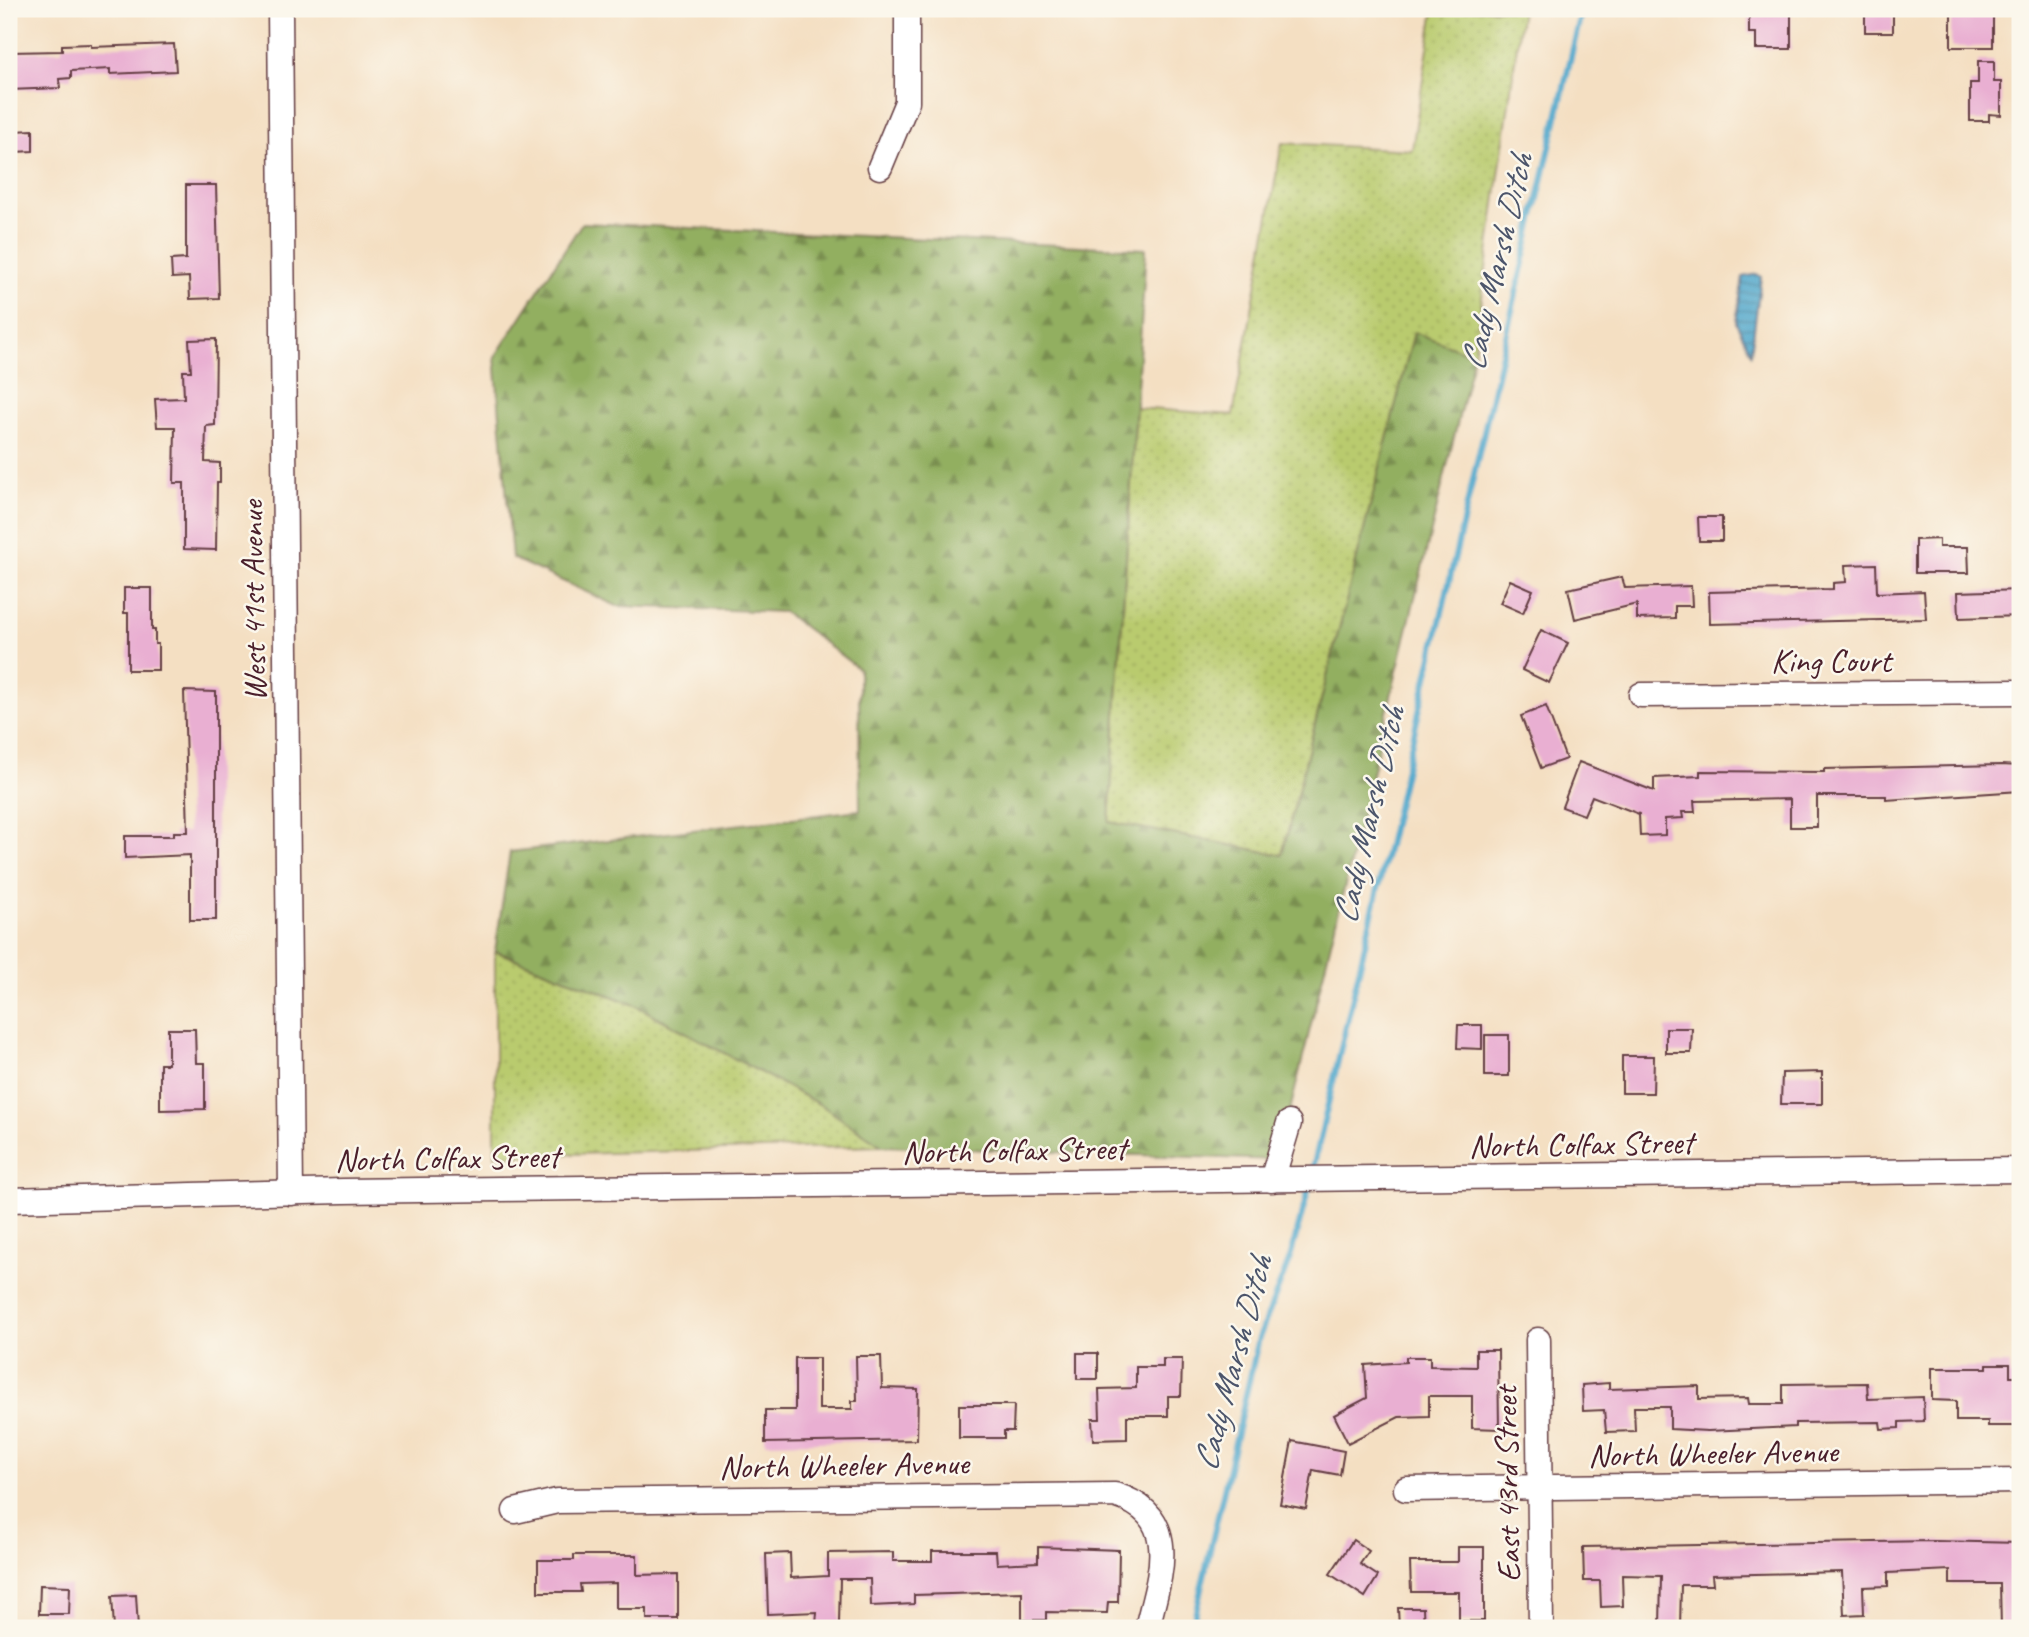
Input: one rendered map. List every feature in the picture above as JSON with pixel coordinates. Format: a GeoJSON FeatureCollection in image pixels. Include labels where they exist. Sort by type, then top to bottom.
{"type":"FeatureCollection","features":[{"type":"Feature","properties":{"kind":"street","name":"West 41st Avenue"},"geometry":{"type":"LineString","coordinates":[[280,9],[291,1193]]}},
{"type":"Feature","properties":{"kind":"street"},"geometry":{"type":"LineString","coordinates":[[880,167],[907,102],[907,9]]}},
{"type":"Feature","properties":{"kind":"street","name":"King Court"},"geometry":{"type":"LineString","coordinates":[[1642,695],[2020,692]]}},
{"type":"Feature","properties":{"kind":"street"},"geometry":{"type":"LineString","coordinates":[[1275,1170],[1289,1123]]}},
{"type":"Feature","properties":{"kind":"street","name":"North Colfax Street"},"geometry":{"type":"LineString","coordinates":[[9,1200],[291,1193],[1243,1180],[1275,1170],[1343,1179],[2020,1170]]}},
{"type":"Feature","properties":{"kind":"street","name":"East 43rd Street"},"geometry":{"type":"LineString","coordinates":[[1538,1340],[1541,1628]]}},
{"type":"Feature","properties":{"kind":"street","name":"North Wheeler Avenue"},"geometry":{"type":"LineString","coordinates":[[1406,1489],[2020,1481]]}},
{"type":"Feature","properties":{"kind":"street","name":"North Wheeler Avenue"},"geometry":{"type":"LineString","coordinates":[[515,1511],[557,1501],[1104,1494],[1127,1499],[1137,1505],[1153,1521],[1159,1534],[1161,1565],[1147,1628]]}},
{"type":"Feature","properties":{"kind":"green space"},"geometry":{"type":"Polygon","coordinates":[[[1434,9],[1522,9],[1474,355],[1414,333],[1282,855],[1109,822],[1136,408],[1233,415],[1282,143],[1412,150],[1434,9]]]}},
{"type":"Feature","properties":{"kind":"green space"},"geometry":{"type":"Polygon","coordinates":[[[582,223],[1146,249],[1109,822],[1282,855],[1414,332],[1474,355],[1278,1160],[882,1146],[821,1105],[635,1005],[495,951],[510,852],[860,810],[859,669],[784,612],[617,606],[512,558],[495,357],[582,223]]]}},
{"type":"Feature","properties":{"kind":"green space"},"geometry":{"type":"Polygon","coordinates":[[[495,951],[635,1005],[821,1105],[882,1146],[495,1156],[495,951]]]}},
{"type":"Feature","properties":{"kind":"water"},"geometry":{"type":"Polygon","coordinates":[[[1757,274],[1761,277],[1751,353],[1736,322],[1743,277],[1757,274]]]}},
{"type":"Feature","properties":{"kind":"building"},"geometry":{"type":"Polygon","coordinates":[[[1749,9],[1791,9],[1791,49],[1756,49],[1756,33],[1749,33],[1749,9]]]}},
{"type":"Feature","properties":{"kind":"building"},"geometry":{"type":"Polygon","coordinates":[[[1865,9],[1893,9],[1893,32],[1865,32],[1865,9]]]}},
{"type":"Feature","properties":{"kind":"building"},"geometry":{"type":"Polygon","coordinates":[[[1951,9],[1993,9],[1993,47],[1951,47],[1951,9]]]}},
{"type":"Feature","properties":{"kind":"building"},"geometry":{"type":"Polygon","coordinates":[[[91,44],[91,47],[174,44],[176,71],[110,74],[110,69],[71,71],[71,78],[59,79],[60,88],[9,90],[9,52],[62,51],[62,45],[91,44]]]}},
{"type":"Feature","properties":{"kind":"building"},"geometry":{"type":"Polygon","coordinates":[[[1978,61],[1994,61],[1994,82],[2001,82],[2001,115],[1989,114],[1989,121],[1970,121],[1970,83],[1978,83],[1978,61]]]}},
{"type":"Feature","properties":{"kind":"building"},"geometry":{"type":"Polygon","coordinates":[[[33,130],[33,151],[15,152],[15,131],[33,130]]]}},
{"type":"Feature","properties":{"kind":"building"},"geometry":{"type":"Polygon","coordinates":[[[186,185],[216,185],[219,298],[190,299],[189,277],[172,278],[171,260],[186,259],[186,185]]]}},
{"type":"Feature","properties":{"kind":"building"},"geometry":{"type":"Polygon","coordinates":[[[216,339],[215,425],[206,426],[205,462],[220,463],[216,550],[184,549],[184,483],[174,483],[175,427],[157,427],[155,399],[184,398],[183,371],[191,371],[189,340],[216,339]]]}},
{"type":"Feature","properties":{"kind":"building"},"geometry":{"type":"Polygon","coordinates":[[[1698,517],[1722,517],[1722,541],[1699,541],[1698,517]]]}},
{"type":"Feature","properties":{"kind":"building"},"geometry":{"type":"Polygon","coordinates":[[[1939,539],[1939,547],[1968,547],[1969,573],[1915,573],[1915,540],[1939,539]]]}},
{"type":"Feature","properties":{"kind":"building"},"geometry":{"type":"Polygon","coordinates":[[[1876,564],[1877,593],[1924,591],[1926,619],[1710,624],[1709,592],[1833,589],[1833,583],[1846,582],[1845,565],[1876,564]]]}},
{"type":"Feature","properties":{"kind":"building"},"geometry":{"type":"Polygon","coordinates":[[[1622,577],[1625,588],[1691,586],[1692,606],[1675,606],[1675,618],[1637,619],[1637,604],[1575,619],[1568,589],[1622,577]]]}},
{"type":"Feature","properties":{"kind":"building"},"geometry":{"type":"Polygon","coordinates":[[[1510,580],[1533,590],[1523,613],[1500,603],[1510,580]]]}},
{"type":"Feature","properties":{"kind":"building"},"geometry":{"type":"Polygon","coordinates":[[[124,588],[152,588],[152,630],[155,630],[155,644],[158,644],[158,670],[128,670],[128,613],[124,613],[124,588]]]}},
{"type":"Feature","properties":{"kind":"building"},"geometry":{"type":"Polygon","coordinates":[[[2020,590],[2020,616],[1959,618],[1958,592],[2020,590]]]}},
{"type":"Feature","properties":{"kind":"building"},"geometry":{"type":"Polygon","coordinates":[[[1541,630],[1568,643],[1549,683],[1522,670],[1541,630]]]}},
{"type":"Feature","properties":{"kind":"building"},"geometry":{"type":"Polygon","coordinates":[[[184,691],[216,692],[216,920],[190,920],[190,855],[125,858],[125,836],[174,836],[174,832],[188,832],[184,691]]]}},
{"type":"Feature","properties":{"kind":"building"},"geometry":{"type":"Polygon","coordinates":[[[1546,706],[1566,759],[1541,768],[1521,716],[1546,706]]]}},
{"type":"Feature","properties":{"kind":"building"},"geometry":{"type":"Polygon","coordinates":[[[1579,762],[1654,791],[1654,778],[1700,776],[1700,771],[1824,772],[1824,769],[2020,766],[2020,791],[1886,800],[1886,796],[1817,796],[1817,827],[1790,827],[1790,799],[1694,801],[1695,812],[1682,812],[1683,818],[1665,819],[1665,835],[1640,836],[1639,814],[1592,796],[1584,815],[1562,807],[1579,762]]]}},
{"type":"Feature","properties":{"kind":"building"},"geometry":{"type":"Polygon","coordinates":[[[1458,1025],[1482,1025],[1482,1049],[1457,1048],[1458,1025]]]}},
{"type":"Feature","properties":{"kind":"building"},"geometry":{"type":"Polygon","coordinates":[[[1666,1028],[1692,1028],[1691,1053],[1666,1053],[1666,1028]]]}},
{"type":"Feature","properties":{"kind":"building"},"geometry":{"type":"Polygon","coordinates":[[[168,1029],[195,1029],[196,1063],[205,1063],[205,1109],[160,1110],[160,1064],[168,1064],[168,1029]]]}},
{"type":"Feature","properties":{"kind":"building"},"geometry":{"type":"Polygon","coordinates":[[[1485,1035],[1509,1035],[1509,1076],[1485,1076],[1485,1035]]]}},
{"type":"Feature","properties":{"kind":"building"},"geometry":{"type":"Polygon","coordinates":[[[1622,1056],[1654,1056],[1653,1093],[1622,1093],[1622,1056]]]}},
{"type":"Feature","properties":{"kind":"building"},"geometry":{"type":"Polygon","coordinates":[[[1822,1072],[1822,1104],[1781,1104],[1782,1073],[1822,1072]]]}},
{"type":"Feature","properties":{"kind":"building"},"geometry":{"type":"Polygon","coordinates":[[[1476,1350],[1498,1350],[1499,1429],[1472,1428],[1472,1396],[1429,1396],[1429,1416],[1399,1417],[1348,1443],[1334,1415],[1367,1398],[1365,1365],[1406,1362],[1406,1357],[1430,1357],[1430,1366],[1476,1367],[1476,1350]]]}},
{"type":"Feature","properties":{"kind":"building"},"geometry":{"type":"Polygon","coordinates":[[[1077,1353],[1098,1353],[1098,1379],[1077,1379],[1077,1353]]]}},
{"type":"Feature","properties":{"kind":"building"},"geometry":{"type":"Polygon","coordinates":[[[856,1356],[881,1356],[882,1388],[918,1389],[917,1440],[765,1443],[765,1410],[795,1410],[795,1358],[819,1358],[819,1409],[852,1409],[852,1401],[857,1401],[856,1356]]]}},
{"type":"Feature","properties":{"kind":"building"},"geometry":{"type":"Polygon","coordinates":[[[1163,1359],[1182,1359],[1181,1396],[1168,1396],[1168,1416],[1127,1416],[1127,1439],[1093,1440],[1092,1419],[1100,1419],[1099,1389],[1136,1388],[1136,1367],[1163,1367],[1163,1359]]]}},
{"type":"Feature","properties":{"kind":"building"},"geometry":{"type":"Polygon","coordinates":[[[1987,1364],[2010,1364],[2010,1376],[2020,1376],[2018,1426],[1988,1426],[1988,1421],[1956,1421],[1956,1401],[1932,1400],[1932,1368],[1987,1368],[1987,1364]]]}},
{"type":"Feature","properties":{"kind":"building"},"geometry":{"type":"Polygon","coordinates":[[[1609,1383],[1609,1389],[1699,1386],[1699,1399],[1748,1398],[1749,1404],[1783,1404],[1783,1384],[1867,1383],[1868,1399],[1923,1397],[1924,1421],[1899,1422],[1899,1428],[1881,1429],[1880,1422],[1795,1423],[1795,1427],[1708,1431],[1670,1429],[1670,1407],[1634,1407],[1635,1431],[1606,1432],[1604,1410],[1583,1411],[1582,1385],[1609,1383]]]}},
{"type":"Feature","properties":{"kind":"building"},"geometry":{"type":"Polygon","coordinates":[[[959,1405],[1014,1405],[1013,1431],[1004,1431],[1004,1438],[959,1438],[959,1405]]]}},
{"type":"Feature","properties":{"kind":"building"},"geometry":{"type":"Polygon","coordinates":[[[1292,1441],[1344,1451],[1340,1475],[1313,1470],[1306,1509],[1280,1504],[1292,1441]]]}},
{"type":"Feature","properties":{"kind":"building"},"geometry":{"type":"Polygon","coordinates":[[[1353,1540],[1369,1551],[1360,1564],[1378,1576],[1365,1597],[1330,1574],[1353,1540]]]}},
{"type":"Feature","properties":{"kind":"building"},"geometry":{"type":"Polygon","coordinates":[[[1934,1541],[2020,1543],[2020,1628],[2001,1628],[2000,1584],[1950,1584],[1950,1570],[1888,1573],[1888,1586],[1863,1587],[1864,1614],[1844,1615],[1842,1572],[1712,1575],[1713,1585],[1681,1585],[1680,1628],[1660,1628],[1661,1576],[1622,1575],[1623,1606],[1601,1607],[1600,1581],[1584,1581],[1583,1547],[1934,1541]]]}},
{"type":"Feature","properties":{"kind":"building"},"geometry":{"type":"Polygon","coordinates":[[[1038,1547],[1119,1550],[1118,1602],[1108,1602],[1107,1613],[1046,1612],[1046,1620],[1022,1620],[1022,1592],[914,1595],[914,1604],[871,1606],[870,1579],[840,1579],[839,1624],[816,1624],[817,1612],[768,1614],[766,1554],[790,1553],[791,1578],[828,1576],[828,1553],[893,1552],[893,1561],[932,1561],[932,1551],[996,1551],[997,1564],[1038,1562],[1038,1547]]]}},
{"type":"Feature","properties":{"kind":"building"},"geometry":{"type":"Polygon","coordinates":[[[1458,1547],[1484,1547],[1484,1621],[1459,1621],[1459,1592],[1411,1592],[1410,1562],[1458,1562],[1458,1547]]]}},
{"type":"Feature","properties":{"kind":"building"},"geometry":{"type":"Polygon","coordinates":[[[574,1555],[637,1555],[637,1575],[678,1574],[678,1619],[647,1619],[647,1609],[616,1609],[616,1583],[580,1584],[581,1592],[538,1592],[538,1560],[574,1560],[574,1555]]]}},
{"type":"Feature","properties":{"kind":"building"},"geometry":{"type":"Polygon","coordinates":[[[40,1585],[70,1586],[69,1614],[39,1614],[40,1585]]]}},
{"type":"Feature","properties":{"kind":"building"},"geometry":{"type":"Polygon","coordinates":[[[136,1595],[138,1628],[114,1628],[112,1596],[136,1595]]]}},
{"type":"Feature","properties":{"kind":"building"},"geometry":{"type":"Polygon","coordinates":[[[1398,1608],[1423,1608],[1424,1628],[1399,1628],[1398,1608]]]}},
{"type":"Feature","properties":{"kind":"waterway","name":"Cady Marsh Ditch"},"geometry":{"type":"LineString","coordinates":[[1312,1173],[1582,9]]}},
{"type":"Feature","properties":{"kind":"waterway","name":"Cady Marsh Ditch"},"geometry":{"type":"LineString","coordinates":[[1192,1628],[1259,1338],[1290,1258],[1310,1184]]}}]}
